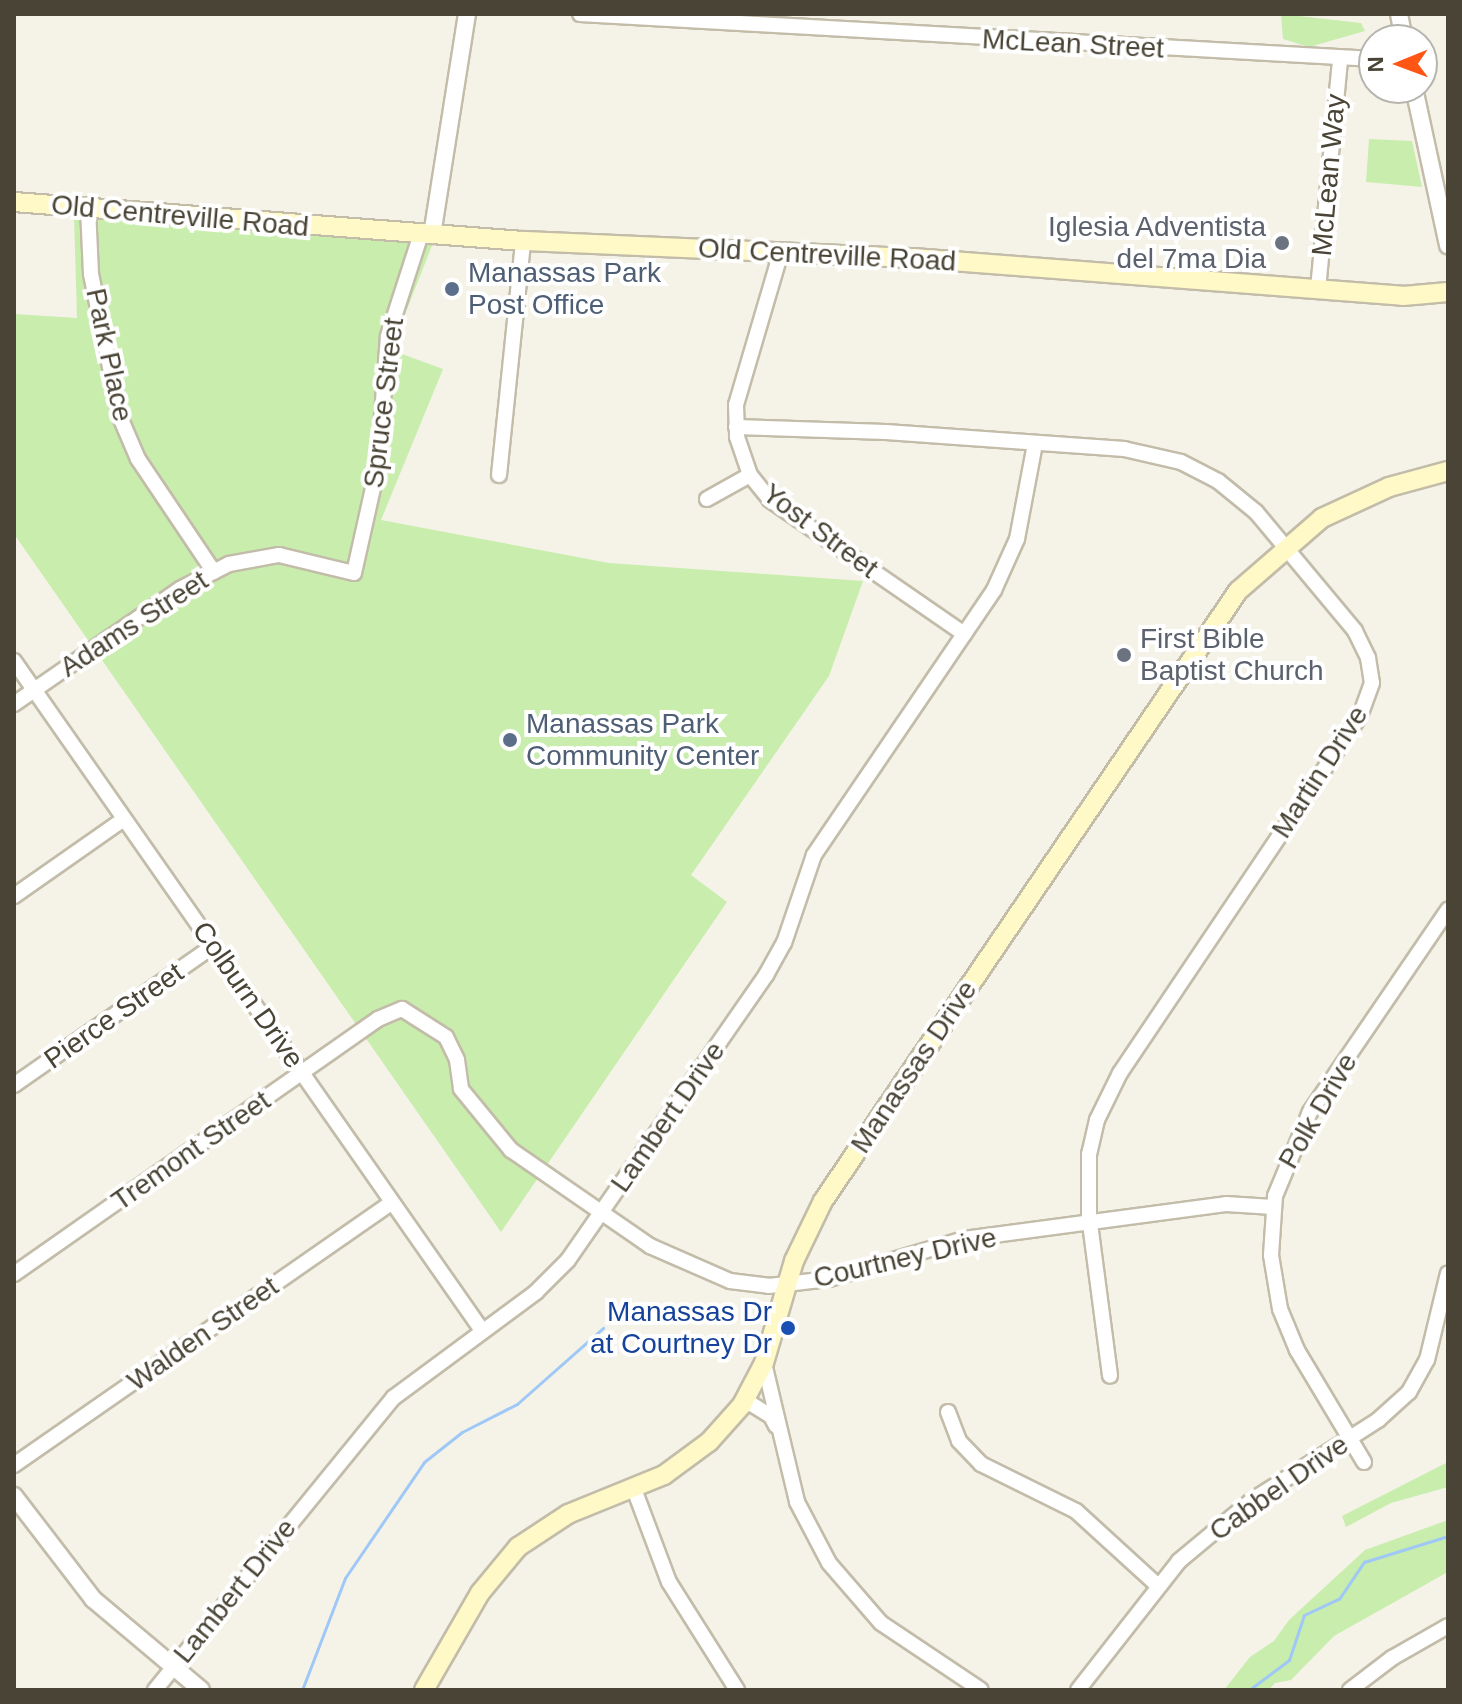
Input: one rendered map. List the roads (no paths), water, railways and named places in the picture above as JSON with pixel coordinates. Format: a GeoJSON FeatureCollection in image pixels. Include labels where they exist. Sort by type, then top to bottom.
{"type":"FeatureCollection","features":[{"type":"Feature","properties":{"kind":"main road","name":"Old Centreville Road"},"geometry":{"type":"LineString","coordinates":[[14,202],[523,241],[781,252],[1420,296],[1448,292]]}},
{"type":"Feature","properties":{"kind":"main road","name":"Manassas Drive"},"geometry":{"type":"LineString","coordinates":[[424,1690],[480,1593],[518,1547],[568,1514],[634,1489],[687,1460],[745,1400],[764,1363],[787,1284],[823,1201],[1238,591],[1286,545],[1360,498],[1448,471]]}},
{"type":"Feature","properties":{"kind":"street","name":"Spruce Street"},"geometry":{"type":"LineString","coordinates":[[354,573],[378,466],[388,336],[427,234],[467,14]]}},
{"type":"Feature","properties":{"kind":"street","name":"McLean Street"},"geometry":{"type":"LineString","coordinates":[[580,14],[1358,59]]}},
{"type":"Feature","properties":{"kind":"street","name":"McLean Way"},"geometry":{"type":"LineString","coordinates":[[1318,289],[1340,60]]}},
{"type":"Feature","properties":{"kind":"street"},"geometry":{"type":"LineString","coordinates":[[1417,104],[1448,245]]}},
{"type":"Feature","properties":{"kind":"street","name":"Park Place"},"geometry":{"type":"LineString","coordinates":[[88,208],[92,282],[120,417],[138,459],[214,572]]}},
{"type":"Feature","properties":{"kind":"street"},"geometry":{"type":"LineString","coordinates":[[499,475],[523,241]]}},
{"type":"Feature","properties":{"kind":"street","name":"Yost Street"},"geometry":{"type":"LineString","coordinates":[[781,252],[739,387],[736,427],[750,475],[770,500],[964,634]]}},
{"type":"Feature","properties":{"kind":"street","name":"Martin Drive"},"geometry":{"type":"LineString","coordinates":[[736,427],[886,432],[1138,451],[1181,462],[1237,495],[1286,545],[1360,639],[1371,668],[1369,697],[1113,1084],[1089,1154],[1090,1222],[1110,1376]]}},
{"type":"Feature","properties":{"kind":"street","name":"Lambert Drive"},"geometry":{"type":"LineString","coordinates":[[155,1690],[369,1423],[412,1381],[552,1278],[601,1213],[766,975],[784,943],[814,855],[994,590],[1017,539],[1035,444]]}},
{"type":"Feature","properties":{"kind":"street"},"geometry":{"type":"LineString","coordinates":[[707,499],[750,475]]}},
{"type":"Feature","properties":{"kind":"street","name":"Adams Street"},"geometry":{"type":"LineString","coordinates":[[14,704],[180,589],[247,558],[279,555],[354,573]]}},
{"type":"Feature","properties":{"kind":"street","name":"Colburn Drive"},"geometry":{"type":"LineString","coordinates":[[14,661],[481,1329]]}},
{"type":"Feature","properties":{"kind":"street"},"geometry":{"type":"LineString","coordinates":[[14,896],[124,819]]}},
{"type":"Feature","properties":{"kind":"street","name":"Polk Drive"},"geometry":{"type":"LineString","coordinates":[[1364,1462],[1297,1350],[1280,1309],[1271,1255],[1273,1207],[1284,1163],[1310,1112],[1448,910]]}},
{"type":"Feature","properties":{"kind":"street","name":"Pierce Street"},"geometry":{"type":"LineString","coordinates":[[14,1085],[213,946]]}},
{"type":"Feature","properties":{"kind":"street","name":"Tremont Street"},"geometry":{"type":"LineString","coordinates":[[14,1274],[390,1011],[409,1010],[446,1037],[457,1060],[461,1089],[511,1150],[601,1213]]}},
{"type":"Feature","properties":{"kind":"street","name":"Walden Street"},"geometry":{"type":"LineString","coordinates":[[14,1465],[392,1202]]}},
{"type":"Feature","properties":{"kind":"street","name":"Courtney Drive"},"geometry":{"type":"LineString","coordinates":[[601,1213],[650,1246],[708,1274],[757,1286],[839,1277],[964,1239],[1226,1204],[1273,1207]]}},
{"type":"Feature","properties":{"kind":"street","name":"Cabbel Drive"},"geometry":{"type":"LineString","coordinates":[[1078,1690],[1157,1585],[1251,1501],[1393,1408],[1421,1373],[1448,1273]]}},
{"type":"Feature","properties":{"kind":"street"},"geometry":{"type":"LineString","coordinates":[[764,1363],[776,1426],[797,1502],[829,1563],[881,1623],[981,1690]]}},
{"type":"Feature","properties":{"kind":"street"},"geometry":{"type":"LineString","coordinates":[[745,1400],[771,1416],[776,1426]]}},
{"type":"Feature","properties":{"kind":"street"},"geometry":{"type":"LineString","coordinates":[[948,1412],[959,1441],[981,1464],[1076,1511],[1157,1585]]}},
{"type":"Feature","properties":{"kind":"street"},"geometry":{"type":"LineString","coordinates":[[634,1489],[669,1582],[737,1690]]}},
{"type":"Feature","properties":{"kind":"street"},"geometry":{"type":"LineString","coordinates":[[14,1496],[73,1577],[201,1690]]}},
{"type":"Feature","properties":{"kind":"street"},"geometry":{"type":"LineString","coordinates":[[1350,1690],[1392,1658],[1448,1626]]}},
{"type":"Feature","properties":{"kind":"waterway"},"geometry":{"type":"LineString","coordinates":[[302,1690],[345,1578],[424,1462],[462,1432],[517,1404],[603,1328]]}},
{"type":"Feature","properties":{"kind":"waterway"},"geometry":{"type":"LineString","coordinates":[[1249,1690],[1289,1660],[1304,1615],[1339,1599],[1364,1562],[1448,1536]]}},
{"type":"Feature","properties":{"kind":"place","name":"Iglesia Adventista del 7ma Dia"},"geometry":{"type":"Point","coordinates":[1282,243]}},
{"type":"Feature","properties":{"kind":"place","name":"Manassas Park Post Office"},"geometry":{"type":"Point","coordinates":[452,289]}},
{"type":"Feature","properties":{"kind":"place","name":"First Bible Baptist Church"},"geometry":{"type":"Point","coordinates":[1124,655]}},
{"type":"Feature","properties":{"kind":"place","name":"Manassas Park Community Center"},"geometry":{"type":"Point","coordinates":[510,740]}},
{"type":"Feature","properties":{"kind":"place","name":"Manassas Dr at Courtney Dr"},"geometry":{"type":"Point","coordinates":[788,1328]}}]}
